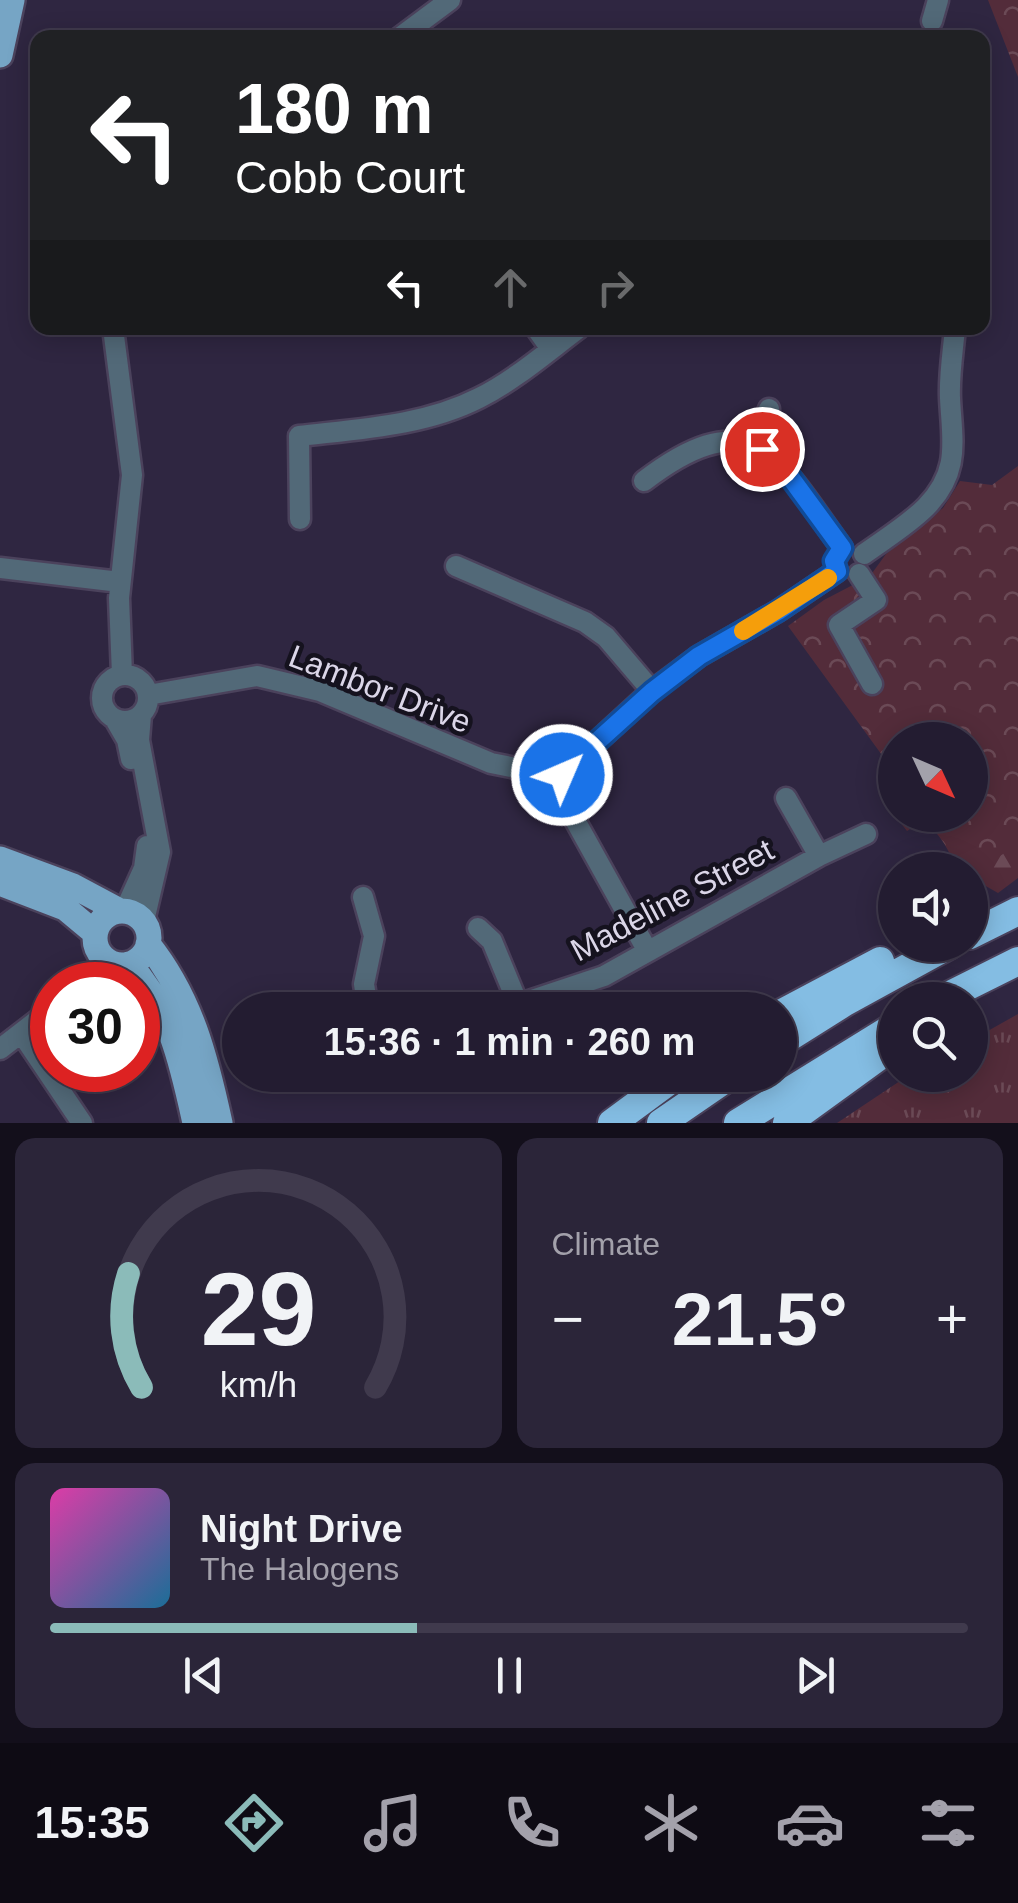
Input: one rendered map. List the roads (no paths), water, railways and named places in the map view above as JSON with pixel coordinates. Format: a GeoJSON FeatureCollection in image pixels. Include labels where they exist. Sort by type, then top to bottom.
{"type":"FeatureCollection","features":[{"type":"Feature","properties":{"kind":"highway"},"geometry":{"type":"LineString","coordinates":[[988,914],[1018,909]]}},
{"type":"Feature","properties":{"kind":"highway"},"geometry":{"type":"LineString","coordinates":[[988,925],[1018,909]]}},
{"type":"Feature","properties":{"kind":"highway"},"geometry":{"type":"LineString","coordinates":[[976,982],[1018,961]]}},
{"type":"Feature","properties":{"kind":"highway"},"geometry":{"type":"LineString","coordinates":[[797,1005],[879,962]]}},
{"type":"Feature","properties":{"kind":"highway"},"geometry":{"type":"LineString","coordinates":[[797,1032],[919,962]]}},
{"type":"Feature","properties":{"kind":"highway"},"geometry":{"type":"LineString","coordinates":[[738,1123],[878,1037]]}},
{"type":"Feature","properties":{"kind":"highway"},"geometry":{"type":"LineString","coordinates":[[787,1123],[878,1058]]}},
{"type":"Feature","properties":{"kind":"highway"},"geometry":{"type":"LineString","coordinates":[[612,1123],[655,1092]]}},
{"type":"Feature","properties":{"kind":"highway"},"geometry":{"type":"LineString","coordinates":[[660,1123],[706,1092]]}},
{"type":"Feature","properties":{"kind":"main road"},"geometry":{"type":"LineString","coordinates":[[0,55],[12,0]]}},
{"type":"Feature","properties":{"kind":"main road"},"geometry":{"type":"LineString","coordinates":[[0,858],[73,886],[134,921],[181,992],[196,1028],[220,1123]]}},
{"type":"Feature","properties":{"kind":"main road"},"geometry":{"type":"LineString","coordinates":[[0,883],[65,908],[94,932]]}},
{"type":"Feature","properties":{"kind":"main road"},"geometry":{"type":"LineString","coordinates":[[117,962],[96,949],[94,932],[101,919],[134,921]]}},
{"type":"Feature","properties":{"kind":"main road"},"geometry":{"type":"LineString","coordinates":[[126,962],[142,956],[134,921]]}},
{"type":"Feature","properties":{"kind":"main road"},"geometry":{"type":"LineString","coordinates":[[160,1007],[181,1059],[195,1123]]}},
{"type":"Feature","properties":{"kind":"street"},"geometry":{"type":"LineString","coordinates":[[410,30],[450,0]]}},
{"type":"Feature","properties":{"kind":"street"},"geometry":{"type":"LineString","coordinates":[[932,21],[938,0]]}},
{"type":"Feature","properties":{"kind":"street"},"geometry":{"type":"LineString","coordinates":[[114,335],[132,474],[120,582],[122,675]]}},
{"type":"Feature","properties":{"kind":"street"},"geometry":{"type":"LineString","coordinates":[[541,335],[551,348]]}},
{"type":"Feature","properties":{"kind":"street"},"geometry":{"type":"LineString","coordinates":[[300,519],[299,436],[389,425],[447,412],[493,390],[569,335]]}},
{"type":"Feature","properties":{"kind":"street"},"geometry":{"type":"LineString","coordinates":[[872,684],[839,624],[876,600],[862,564],[854,546],[842,548],[834,561],[837,571],[845,577],[862,564],[924,508],[944,482],[955,433],[951,379],[954,335]]}},
{"type":"Feature","properties":{"kind":"street"},"geometry":{"type":"LineString","coordinates":[[755,446],[769,409]]}},
{"type":"Feature","properties":{"kind":"street"},"geometry":{"type":"LineString","coordinates":[[644,482],[668,464],[708,446],[755,446],[785,470],[842,548]]}},
{"type":"Feature","properties":{"kind":"street"},"geometry":{"type":"LineString","coordinates":[[456,566],[585,622],[606,637],[652,692]]}},
{"type":"Feature","properties":{"kind":"street"},"geometry":{"type":"LineString","coordinates":[[0,568],[120,582]]}},
{"type":"Feature","properties":{"kind":"street"},"geometry":{"type":"LineString","coordinates":[[647,950],[559,774],[699,656],[778,611],[837,571]]}},
{"type":"Feature","properties":{"kind":"street"},"geometry":{"type":"LineString","coordinates":[[122,675],[139,680],[145,705],[139,740],[160,852],[134,921],[147,848],[127,740],[116,720],[104,710],[101,696],[108,682],[122,675]]}},
{"type":"Feature","properties":{"kind":"street","name":"Lambor Drive"},"geometry":{"type":"LineString","coordinates":[[145,705],[257,676],[320,692],[491,763],[531,771],[537,782],[559,774]]}},
{"type":"Feature","properties":{"kind":"street"},"geometry":{"type":"LineString","coordinates":[[116,720],[130,722],[145,705]]}},
{"type":"Feature","properties":{"kind":"street"},"geometry":{"type":"LineString","coordinates":[[786,798],[818,856]]}},
{"type":"Feature","properties":{"kind":"street","name":"Madeline Street"},"geometry":{"type":"LineString","coordinates":[[555,992],[604,976],[818,856],[866,834]]}},
{"type":"Feature","properties":{"kind":"street"},"geometry":{"type":"LineString","coordinates":[[364,897],[374,936],[365,992]]}},
{"type":"Feature","properties":{"kind":"street"},"geometry":{"type":"LineString","coordinates":[[478,928],[492,940],[506,992]]}},
{"type":"Feature","properties":{"kind":"street"},"geometry":{"type":"LineString","coordinates":[[0,1049],[30,1027]]}},
{"type":"Feature","properties":{"kind":"street"},"geometry":{"type":"LineString","coordinates":[[22,1034],[82,1123]]}}]}
